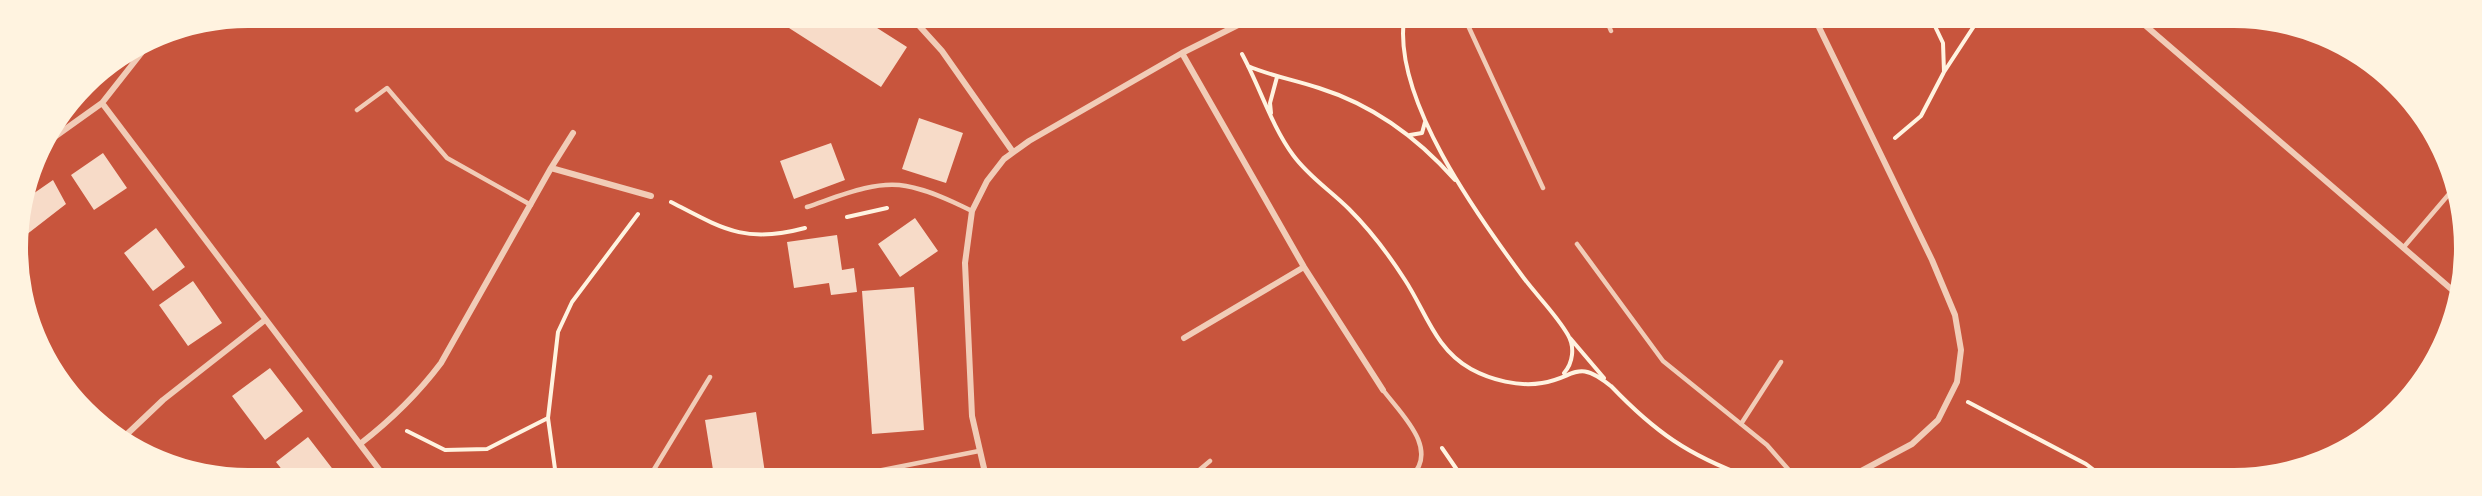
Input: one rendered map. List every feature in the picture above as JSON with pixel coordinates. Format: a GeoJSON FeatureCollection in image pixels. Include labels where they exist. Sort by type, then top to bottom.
{"type":"FeatureCollection","features":[{"type":"Feature","properties":{"kind":"street"},"geometry":{"type":"LineString","coordinates":[[921,28],[942,51],[1013,152]]}},
{"type":"Feature","properties":{"kind":"street"},"geometry":{"type":"LineString","coordinates":[[984,468],[970,387],[965,263],[972,211],[987,181],[1013,152],[1182,52],[1231,28]]}},
{"type":"Feature","properties":{"kind":"street"},"geometry":{"type":"LineString","coordinates":[[1819,28],[1879,147],[1955,315],[1959,331],[1960,368],[1952,395],[1938,420],[1921,437],[1898,453],[1868,468]]}},
{"type":"Feature","properties":{"kind":"street"},"geometry":{"type":"LineString","coordinates":[[2148,28],[2450,288]]}},
{"type":"Feature","properties":{"kind":"street"},"geometry":{"type":"LineString","coordinates":[[1182,52],[1304,267],[1383,390]]}},
{"type":"Feature","properties":{"kind":"street"},"geometry":{"type":"LineString","coordinates":[[62,132],[102,103],[137,59]]}},
{"type":"Feature","properties":{"kind":"street"},"geometry":{"type":"LineString","coordinates":[[102,103],[378,468]]}},
{"type":"Feature","properties":{"kind":"street"},"geometry":{"type":"LineString","coordinates":[[360,444],[396,416],[421,390],[441,363],[573,133]]}},
{"type":"Feature","properties":{"kind":"street"},"geometry":{"type":"LineString","coordinates":[[551,168],[651,195]]}},
{"type":"Feature","properties":{"kind":"street"},"geometry":{"type":"LineString","coordinates":[[1184,338],[1304,267]]}},
{"type":"Feature","properties":{"kind":"street"},"geometry":{"type":"LineString","coordinates":[[129,433],[163,400],[265,320]]}},
{"type":"Feature","properties":{"kind":"lane"},"geometry":{"type":"LineString","coordinates":[[1469,28],[1543,188]]}},
{"type":"Feature","properties":{"kind":"lane"},"geometry":{"type":"LineString","coordinates":[[357,110],[387,88],[447,158],[531,206]]}},
{"type":"Feature","properties":{"kind":"lane"},"geometry":{"type":"LineString","coordinates":[[807,207],[849,193],[884,185],[906,186],[972,211]]}},
{"type":"Feature","properties":{"kind":"lane"},"geometry":{"type":"LineString","coordinates":[[2403,248],[2447,196]]}},
{"type":"Feature","properties":{"kind":"lane"},"geometry":{"type":"LineString","coordinates":[[1577,244],[1663,361],[1767,445],[1787,468]]}},
{"type":"Feature","properties":{"kind":"lane"},"geometry":{"type":"LineString","coordinates":[[1741,424],[1781,362]]}},
{"type":"Feature","properties":{"kind":"lane"},"geometry":{"type":"LineString","coordinates":[[655,468],[710,377]]}},
{"type":"Feature","properties":{"kind":"lane"},"geometry":{"type":"LineString","coordinates":[[1383,390],[1420,441],[1423,455],[1420,468]]}},
{"type":"Feature","properties":{"kind":"lane"},"geometry":{"type":"LineString","coordinates":[[893,468],[979,451]]}},
{"type":"Feature","properties":{"kind":"lane"},"geometry":{"type":"LineString","coordinates":[[1202,468],[1210,461]]}},
{"type":"Feature","properties":{"kind":"path"},"geometry":{"type":"LineString","coordinates":[[1404,28],[1404,53],[1425,118],[1461,188]]}},
{"type":"Feature","properties":{"kind":"path"},"geometry":{"type":"LineString","coordinates":[[1936,28],[1943,44],[1944,72]]}},
{"type":"Feature","properties":{"kind":"path"},"geometry":{"type":"LineString","coordinates":[[1879,147],[1899,136],[1921,116],[1944,72],[1973,28]]}},
{"type":"Feature","properties":{"kind":"path"},"geometry":{"type":"LineString","coordinates":[[1242,54],[1294,156],[1317,183],[1362,223],[1390,258],[1446,351],[1473,370],[1509,382],[1541,384],[1573,371],[1591,374],[1612,387]]}},
{"type":"Feature","properties":{"kind":"path"},"geometry":{"type":"LineString","coordinates":[[1248,66],[1336,94],[1379,115],[1406,134],[1439,163],[1461,188],[1522,277],[1612,387],[1643,417],[1680,447],[1724,468]]}},
{"type":"Feature","properties":{"kind":"path"},"geometry":{"type":"LineString","coordinates":[[1272,116],[1270,103],[1277,77]]}},
{"type":"Feature","properties":{"kind":"path"},"geometry":{"type":"LineString","coordinates":[[1406,134],[1414,136],[1422,133],[1425,118]]}},
{"type":"Feature","properties":{"kind":"path"},"geometry":{"type":"LineString","coordinates":[[555,468],[548,418],[558,333],[572,302],[651,195]]}},
{"type":"Feature","properties":{"kind":"path"},"geometry":{"type":"LineString","coordinates":[[1563,375],[1569,368],[1572,355],[1568,335]]}},
{"type":"Feature","properties":{"kind":"path"},"geometry":{"type":"LineString","coordinates":[[1952,395],[2091,468]]}},
{"type":"Feature","properties":{"kind":"path"},"geometry":{"type":"LineString","coordinates":[[396,416],[405,430],[445,450],[487,449],[548,418]]}},
{"type":"Feature","properties":{"kind":"building"},"geometry":{"type":"Polygon","coordinates":[[[789,28],[877,28],[907,47],[881,87],[789,28]]]}},
{"type":"Feature","properties":{"kind":"building"},"geometry":{"type":"Polygon","coordinates":[[[919,118],[963,133],[946,183],[902,169],[919,118]]]}},
{"type":"Feature","properties":{"kind":"building"},"geometry":{"type":"Polygon","coordinates":[[[831,143],[845,180],[794,199],[780,161],[831,143]]]}},
{"type":"Feature","properties":{"kind":"building"},"geometry":{"type":"Polygon","coordinates":[[[103,153],[127,188],[94,210],[71,175],[103,153]]]}},
{"type":"Feature","properties":{"kind":"building"},"geometry":{"type":"Polygon","coordinates":[[[53,180],[66,204],[29,233],[30,219],[36,192],[53,180]]]}},
{"type":"Feature","properties":{"kind":"building"},"geometry":{"type":"Polygon","coordinates":[[[915,218],[938,251],[900,277],[878,244],[915,218]]]}},
{"type":"Feature","properties":{"kind":"building"},"geometry":{"type":"Polygon","coordinates":[[[156,228],[185,267],[153,291],[124,253],[156,228]]]}},
{"type":"Feature","properties":{"kind":"building"},"geometry":{"type":"Polygon","coordinates":[[[837,235],[842,270],[854,268],[857,292],[831,295],[829,283],[794,288],[787,242],[837,235]]]}},
{"type":"Feature","properties":{"kind":"building"},"geometry":{"type":"Polygon","coordinates":[[[193,281],[222,323],[188,346],[159,305],[193,281]]]}},
{"type":"Feature","properties":{"kind":"building"},"geometry":{"type":"Polygon","coordinates":[[[914,287],[924,430],[872,434],[862,291],[914,287]]]}},
{"type":"Feature","properties":{"kind":"building"},"geometry":{"type":"Polygon","coordinates":[[[270,368],[303,411],[265,440],[232,396],[270,368]]]}},
{"type":"Feature","properties":{"kind":"building"},"geometry":{"type":"Polygon","coordinates":[[[756,412],[764,468],[713,468],[705,420],[756,412]]]}},
{"type":"Feature","properties":{"kind":"building"},"geometry":{"type":"Polygon","coordinates":[[[308,437],[332,468],[281,468],[276,462],[308,437]]]}}]}
